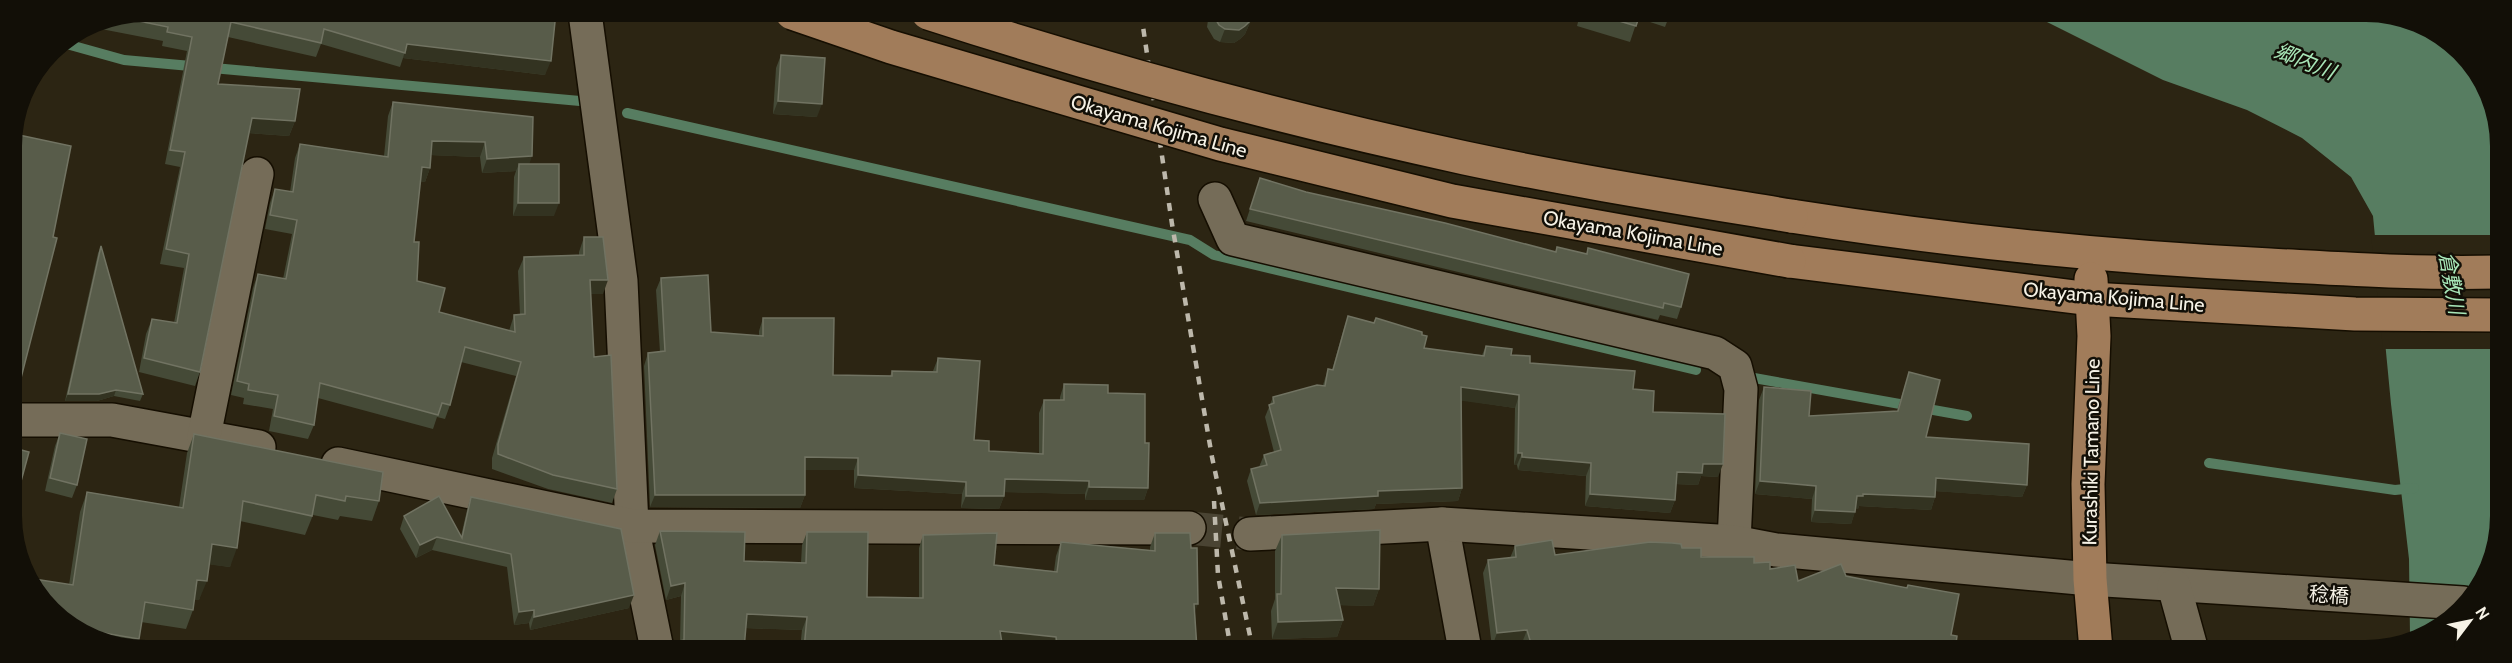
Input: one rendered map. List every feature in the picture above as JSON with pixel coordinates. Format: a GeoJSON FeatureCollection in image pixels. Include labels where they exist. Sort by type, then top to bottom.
{"type":"FeatureCollection","features":[{"type":"Feature","properties":{"kind":"main road","name":"Okayama Kojima Line"},"geometry":{"type":"LineString","coordinates":[[820,23],[891,47],[1220,144],[1452,201],[1789,261],[2091,299],[2355,314],[2490,315]]}},
{"type":"Feature","properties":{"kind":"main road","name":"Okayama Kojima Line"},"geometry":{"type":"LineString","coordinates":[[958,23],[1064,57],[1217,98],[1465,158],[1791,216],[1994,244],[2146,259],[2349,270],[2490,272]]}},
{"type":"Feature","properties":{"kind":"main road","name":"Kurashiki Tamano Line"},"geometry":{"type":"LineString","coordinates":[[2091,254],[2094,336],[2088,484],[2090,579],[2095,640]]}},
{"type":"Feature","properties":{"kind":"street"},"geometry":{"type":"LineString","coordinates":[[586,23],[621,281],[632,526],[655,640]]}},
{"type":"Feature","properties":{"kind":"street"},"geometry":{"type":"LineString","coordinates":[[204,436],[257,174]]}},
{"type":"Feature","properties":{"kind":"street"},"geometry":{"type":"LineString","coordinates":[[1215,199],[1233,239],[1715,352],[1735,366],[1741,388],[1734,542]]}},
{"type":"Feature","properties":{"kind":"street"},"geometry":{"type":"LineString","coordinates":[[22,420],[112,420],[204,436],[632,526],[1189,528]]}},
{"type":"Feature","properties":{"kind":"street"},"geometry":{"type":"LineString","coordinates":[[1443,524],[1463,640]]}},
{"type":"Feature","properties":{"kind":"street","name":"稔橋"},"geometry":{"type":"LineString","coordinates":[[1250,534],[1443,524],[1734,542],[1776,550],[2090,579],[2440,602]]}},
{"type":"Feature","properties":{"kind":"street"},"geometry":{"type":"LineString","coordinates":[[2184,586],[2191,640]]}},
{"type":"Feature","properties":{"kind":"water"},"geometry":{"type":"Polygon","coordinates":[[[2047,22],[2366,22],[2390,25],[2421,35],[2453,59],[2473,84],[2485,114],[2490,146],[2490,517],[2487,541],[2480,564],[2465,591],[2440,591],[2440,616],[2410,632],[2409,559],[2373,216],[2351,177],[2302,138],[2247,110],[2163,80],[2047,22]]]}},
{"type":"Feature","properties":{"kind":"pier"},"geometry":{"type":"Polygon","coordinates":[[[2371,235],[2490,235],[2490,349],[2383,349],[2371,235]]]}},
{"type":"Feature","properties":{"kind":"building"},"geometry":{"type":"Polygon","coordinates":[[[1624,22],[1637,22],[1636,26],[1624,22]]]}},
{"type":"Feature","properties":{"kind":"building"},"geometry":{"type":"Polygon","coordinates":[[[148,23],[231,23],[218,84],[300,89],[295,121],[252,118],[200,372],[144,358],[152,319],[177,323],[189,254],[166,249],[185,152],[170,150],[192,37],[167,32],[168,27],[148,23]]]}},
{"type":"Feature","properties":{"kind":"building"},"geometry":{"type":"Polygon","coordinates":[[[235,23],[555,23],[551,61],[407,44],[405,53],[324,29],[321,43],[235,23]]]}},
{"type":"Feature","properties":{"kind":"building"},"geometry":{"type":"Polygon","coordinates":[[[1218,23],[1248,23],[1239,30],[1225,29],[1218,23]]]}},
{"type":"Feature","properties":{"kind":"building"},"geometry":{"type":"Polygon","coordinates":[[[781,55],[825,58],[822,104],[778,101],[781,55]]]}},
{"type":"Feature","properties":{"kind":"building"},"geometry":{"type":"Polygon","coordinates":[[[393,102],[533,117],[532,156],[487,159],[485,142],[432,141],[430,168],[422,167],[414,242],[419,242],[417,281],[445,288],[439,312],[515,332],[514,315],[525,314],[524,257],[584,255],[584,237],[603,237],[608,280],[590,280],[594,357],[611,355],[617,489],[553,475],[498,454],[498,444],[521,362],[465,347],[450,405],[442,403],[438,415],[320,383],[314,425],[274,416],[278,395],[248,390],[249,384],[237,381],[258,274],[286,279],[297,220],[270,215],[275,189],[293,192],[300,144],[388,157],[393,102]]]}},
{"type":"Feature","properties":{"kind":"building"},"geometry":{"type":"Polygon","coordinates":[[[23,136],[71,146],[53,237],[57,238],[22,373],[23,136]]]}},
{"type":"Feature","properties":{"kind":"building"},"geometry":{"type":"Polygon","coordinates":[[[519,164],[559,164],[559,203],[518,203],[519,164]]]}},
{"type":"Feature","properties":{"kind":"building"},"geometry":{"type":"Polygon","coordinates":[[[1260,178],[1306,192],[1445,223],[1556,252],[1557,247],[1587,254],[1588,248],[1689,274],[1681,307],[1664,303],[1663,308],[1250,209],[1260,178]]]}},
{"type":"Feature","properties":{"kind":"building"},"geometry":{"type":"Polygon","coordinates":[[[101,246],[143,394],[116,390],[99,394],[68,394],[101,246]]]}},
{"type":"Feature","properties":{"kind":"building"},"geometry":{"type":"Polygon","coordinates":[[[708,275],[711,332],[763,336],[763,318],[834,318],[833,375],[892,376],[892,371],[937,372],[938,358],[980,361],[974,440],[989,441],[989,451],[1043,454],[1044,400],[1064,400],[1064,384],[1108,385],[1108,393],[1145,394],[1145,443],[1149,443],[1148,488],[1089,487],[1089,481],[1005,479],[1004,496],[966,496],[966,482],[858,475],[858,458],[805,457],[805,495],[655,495],[648,353],[665,351],[661,278],[708,275]]]}},
{"type":"Feature","properties":{"kind":"building"},"geometry":{"type":"Polygon","coordinates":[[[1348,316],[1374,323],[1376,318],[1422,332],[1422,335],[1427,336],[1424,348],[1484,356],[1486,346],[1512,349],[1511,355],[1530,356],[1530,363],[1635,371],[1633,389],[1654,391],[1653,412],[1725,414],[1723,464],[1703,464],[1702,473],[1677,472],[1675,500],[1590,494],[1591,463],[1522,457],[1522,453],[1518,453],[1519,395],[1461,387],[1462,488],[1378,491],[1378,496],[1260,503],[1251,469],[1267,465],[1264,455],[1281,450],[1269,405],[1274,403],[1273,397],[1317,385],[1325,386],[1328,369],[1333,370],[1348,316]]]}},
{"type":"Feature","properties":{"kind":"building"},"geometry":{"type":"Polygon","coordinates":[[[1909,372],[1940,380],[1926,437],[2029,444],[2027,485],[1936,478],[1935,497],[1863,494],[1863,496],[1857,496],[1855,512],[1815,510],[1816,486],[1760,481],[1764,387],[1811,391],[1809,416],[1898,411],[1909,372]]]}},
{"type":"Feature","properties":{"kind":"building"},"geometry":{"type":"Polygon","coordinates":[[[60,433],[87,439],[77,485],[50,478],[60,433]]]}},
{"type":"Feature","properties":{"kind":"building"},"geometry":{"type":"Polygon","coordinates":[[[194,434],[383,472],[379,501],[346,496],[345,501],[316,495],[312,516],[243,501],[237,548],[212,544],[207,581],[197,580],[193,610],[145,602],[139,639],[103,633],[84,624],[59,604],[39,580],[73,585],[87,492],[183,508],[194,434]]]}},
{"type":"Feature","properties":{"kind":"building"},"geometry":{"type":"Polygon","coordinates":[[[22,450],[29,452],[22,477],[22,450]]]}},
{"type":"Feature","properties":{"kind":"building"},"geometry":{"type":"Polygon","coordinates":[[[439,496],[462,538],[471,497],[621,529],[634,595],[534,617],[534,610],[519,612],[511,554],[437,537],[420,545],[404,516],[439,496]]]}},
{"type":"Feature","properties":{"kind":"building"},"geometry":{"type":"Polygon","coordinates":[[[1380,530],[1379,589],[1336,588],[1343,620],[1278,622],[1277,594],[1281,594],[1282,535],[1380,530]]]}},
{"type":"Feature","properties":{"kind":"building"},"geometry":{"type":"Polygon","coordinates":[[[660,531],[745,532],[744,561],[806,563],[807,532],[868,532],[867,597],[923,598],[923,535],[997,533],[994,565],[1057,572],[1061,542],[1155,551],[1155,533],[1190,533],[1191,548],[1197,548],[1198,604],[1194,604],[1196,640],[1056,640],[1056,637],[1000,631],[1002,640],[805,640],[807,617],[747,614],[745,640],[684,640],[685,583],[671,586],[660,531]]]}},
{"type":"Feature","properties":{"kind":"building"},"geometry":{"type":"Polygon","coordinates":[[[1552,540],[1555,555],[1650,542],[1681,544],[1682,548],[1701,548],[1701,557],[1754,557],[1754,563],[1770,562],[1770,569],[1795,565],[1798,581],[1841,564],[1846,576],[1907,588],[1908,585],[1959,594],[1951,635],[1957,636],[1956,640],[1530,640],[1527,630],[1497,633],[1488,560],[1516,557],[1515,546],[1552,540]]]}},
{"type":"Feature","properties":{"kind":"waterway"},"geometry":{"type":"LineString","coordinates":[[73,46],[124,60],[580,101]]}},
{"type":"Feature","properties":{"kind":"waterway"},"geometry":{"type":"LineString","coordinates":[[627,113],[1190,240],[1214,255],[1696,370]]}},
{"type":"Feature","properties":{"kind":"waterway"},"geometry":{"type":"LineString","coordinates":[[1754,378],[1967,416]]}},
{"type":"Feature","properties":{"kind":"waterway"},"geometry":{"type":"LineString","coordinates":[[2209,463],[2395,490],[2414,488]]}},
{"type":"Feature","properties":{"kind":"tunnel"},"geometry":{"type":"LineString","coordinates":[[1189,528],[1250,534]]}},
{"type":"Feature","properties":{"kind":"railway"},"geometry":{"type":"LineString","coordinates":[[1142,23],[1172,224],[1212,457],[1251,640]]}},
{"type":"Feature","properties":{"kind":"railway"},"geometry":{"type":"LineString","coordinates":[[1214,501],[1218,575],[1229,640]]}},
{"type":"Feature","properties":{"kind":"water label","name":"郷内川"},"geometry":{"type":"Point","coordinates":[2305,61]}},
{"type":"Feature","properties":{"kind":"water label","name":"倉敷川"},"geometry":{"type":"Point","coordinates":[2452,283]}}]}
